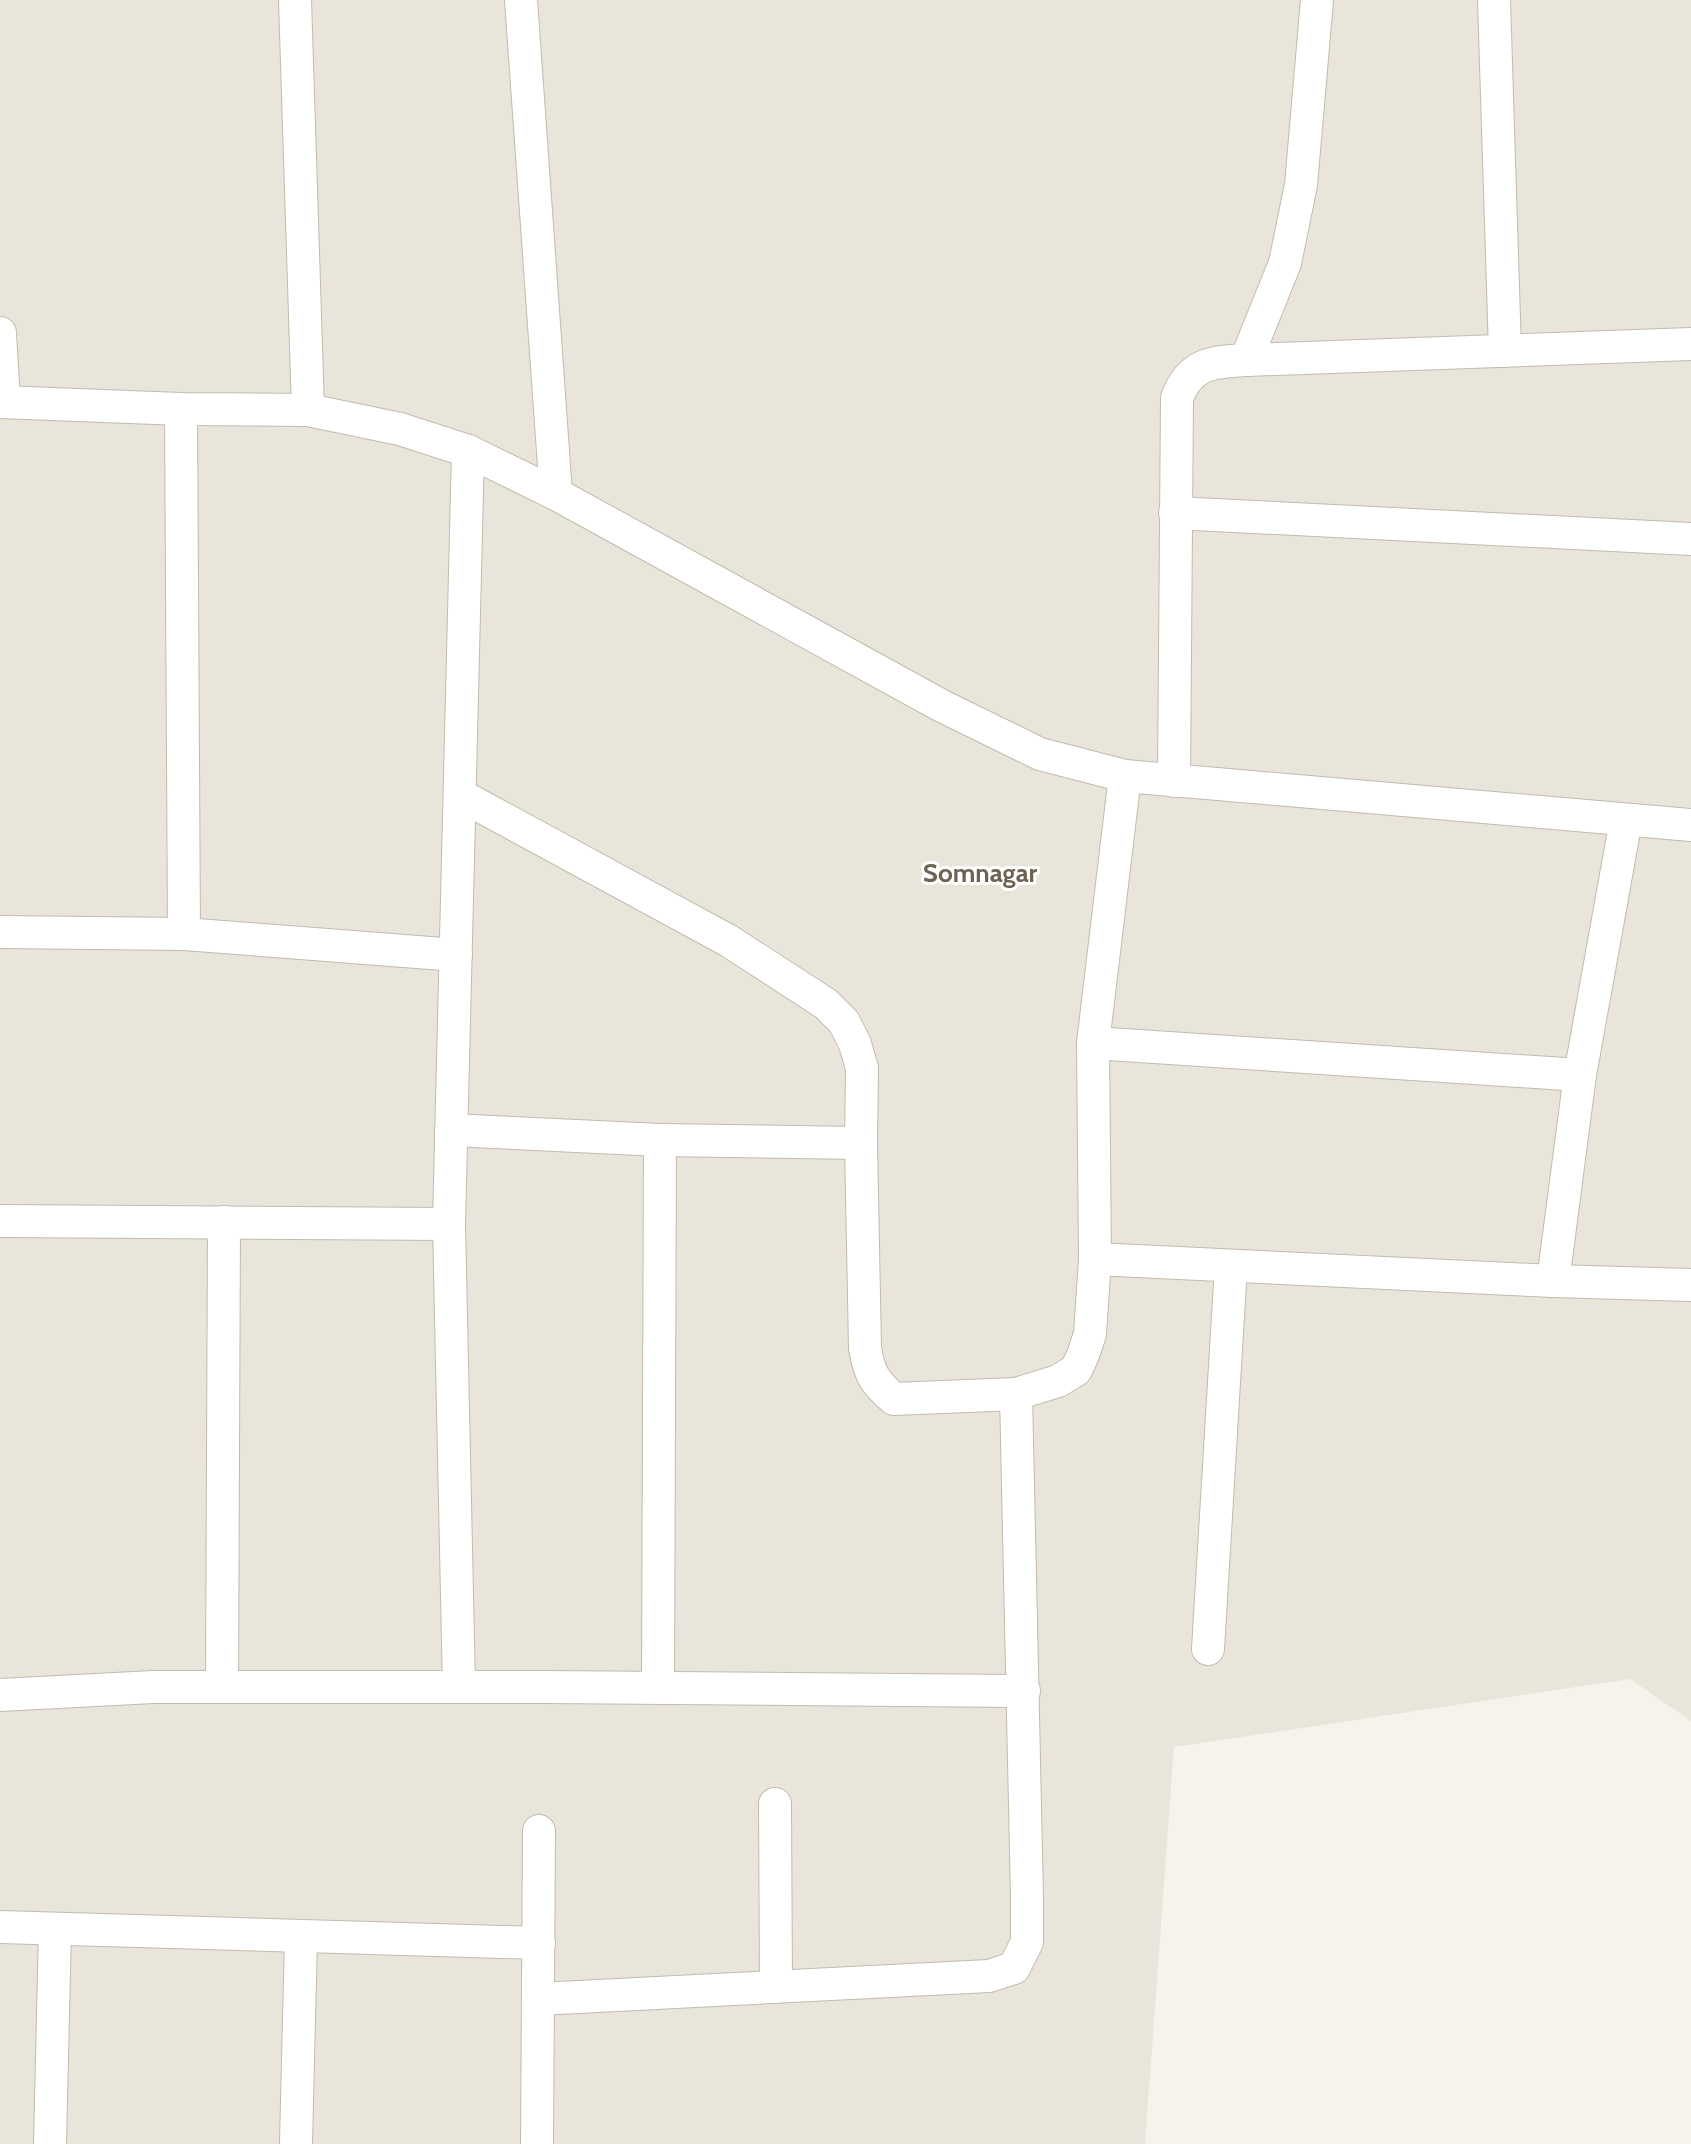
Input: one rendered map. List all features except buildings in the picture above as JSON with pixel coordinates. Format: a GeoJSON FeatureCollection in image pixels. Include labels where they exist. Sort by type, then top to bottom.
{"type":"FeatureCollection","features":[{"type":"Feature","properties":{"kind":"street"},"geometry":{"type":"LineString","coordinates":[[295,0],[308,410]]}},
{"type":"Feature","properties":{"kind":"street"},"geometry":{"type":"LineString","coordinates":[[521,0],[556,494]]}},
{"type":"Feature","properties":{"kind":"street"},"geometry":{"type":"LineString","coordinates":[[1246,360],[1285,263],[1301,185],[1317,0]]}},
{"type":"Feature","properties":{"kind":"street"},"geometry":{"type":"LineString","coordinates":[[1494,0],[1505,351]]}},
{"type":"Feature","properties":{"kind":"street"},"geometry":{"type":"LineString","coordinates":[[0,333],[2,402],[181,409],[308,410],[400,429],[468,451],[556,494],[942,705],[1040,754],[1125,776],[1691,825]]}},
{"type":"Feature","properties":{"kind":"street"},"geometry":{"type":"LineString","coordinates":[[1174,781],[1177,398],[1182,385],[1195,370],[1214,362],[1246,360],[1691,344]]}},
{"type":"Feature","properties":{"kind":"street"},"geometry":{"type":"LineString","coordinates":[[181,409],[184,934]]}},
{"type":"Feature","properties":{"kind":"street"},"geometry":{"type":"LineString","coordinates":[[459,1687],[449,1224],[468,451]]}},
{"type":"Feature","properties":{"kind":"street"},"geometry":{"type":"LineString","coordinates":[[1175,513],[1691,539]]}},
{"type":"Feature","properties":{"kind":"street"},"geometry":{"type":"LineString","coordinates":[[460,795],[729,941],[826,1004],[844,1022],[855,1044],[862,1068],[861,1143],[865,1348],[868,1369],[879,1387],[894,1399],[1016,1394],[1058,1381],[1076,1370],[1083,1355],[1090,1334],[1095,1259],[1093,1043],[1125,776]]}},
{"type":"Feature","properties":{"kind":"street"},"geometry":{"type":"LineString","coordinates":[[1553,1281],[1580,1075],[1626,820]]}},
{"type":"Feature","properties":{"kind":"street"},"geometry":{"type":"LineString","coordinates":[[0,932],[184,934],[456,955]]}},
{"type":"Feature","properties":{"kind":"street"},"geometry":{"type":"LineString","coordinates":[[1093,1043],[1580,1075]]}},
{"type":"Feature","properties":{"kind":"street"},"geometry":{"type":"LineString","coordinates":[[451,1130],[660,1140],[861,1143]]}},
{"type":"Feature","properties":{"kind":"street"},"geometry":{"type":"LineString","coordinates":[[658,1688],[660,1140]]}},
{"type":"Feature","properties":{"kind":"street"},"geometry":{"type":"LineString","coordinates":[[0,1221],[449,1224]]}},
{"type":"Feature","properties":{"kind":"street"},"geometry":{"type":"LineString","coordinates":[[222,1687],[224,1222]]}},
{"type":"Feature","properties":{"kind":"street"},"geometry":{"type":"LineString","coordinates":[[1095,1259],[1553,1281],[1691,1285]]}},
{"type":"Feature","properties":{"kind":"street"},"geometry":{"type":"LineString","coordinates":[[1208,1648],[1230,1266]]}},
{"type":"Feature","properties":{"kind":"street"},"geometry":{"type":"LineString","coordinates":[[539,1999],[989,1976],[1014,1968],[1027,1942],[1024,1691],[1016,1394]]}},
{"type":"Feature","properties":{"kind":"street"},"geometry":{"type":"LineString","coordinates":[[0,1695],[153,1687],[1024,1691]]}},
{"type":"Feature","properties":{"kind":"street"},"geometry":{"type":"LineString","coordinates":[[775,1804],[776,1987]]}},
{"type":"Feature","properties":{"kind":"street"},"geometry":{"type":"LineString","coordinates":[[537,2144],[539,1831]]}},
{"type":"Feature","properties":{"kind":"street"},"geometry":{"type":"LineString","coordinates":[[0,1927],[539,1943]]}},
{"type":"Feature","properties":{"kind":"street"},"geometry":{"type":"LineString","coordinates":[[50,2144],[55,1929]]}},
{"type":"Feature","properties":{"kind":"street"},"geometry":{"type":"LineString","coordinates":[[296,2144],[301,1937]]}},
{"type":"Feature","properties":{"kind":"shaded area"},"geometry":{"type":"Polygon","coordinates":[[[0,0],[1691,0],[1691,1721],[1630,1679],[1174,1747],[1145,2144],[0,2144],[0,0]]]}},
{"type":"Feature","properties":{"kind":"district","name":"Somnagar"},"geometry":{"type":"Point","coordinates":[980,873]}}]}
